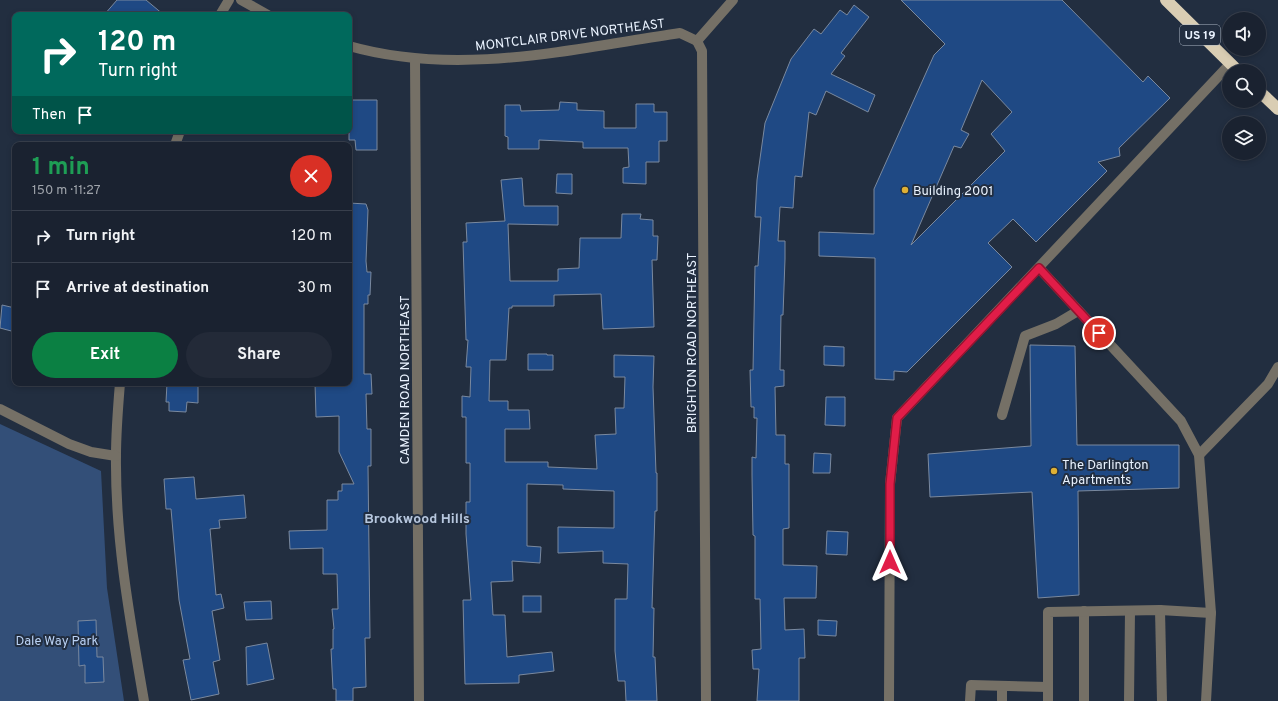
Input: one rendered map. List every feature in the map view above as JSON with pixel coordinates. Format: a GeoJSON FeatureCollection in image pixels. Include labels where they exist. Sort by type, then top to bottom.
{"type":"FeatureCollection","features":[{"type":"Feature","properties":{"kind":"highway","name":"US 19"},"geometry":{"type":"LineString","coordinates":[[1166,0],[1230,64]]}},
{"type":"Feature","properties":{"kind":"highway"},"geometry":{"type":"LineString","coordinates":[[1266,98],[1278,109]]}},
{"type":"Feature","properties":{"kind":"street"},"geometry":{"type":"LineString","coordinates":[[222,12],[229,0]]}},
{"type":"Feature","properties":{"kind":"street"},"geometry":{"type":"LineString","coordinates":[[241,0],[263,12]]}},
{"type":"Feature","properties":{"kind":"street"},"geometry":{"type":"LineString","coordinates":[[697,41],[733,0]]}},
{"type":"Feature","properties":{"kind":"street","name":"MONTCLAIR DRIVE NORTHEAST"},"geometry":{"type":"LineString","coordinates":[[352,47],[416,59],[457,61],[500,59],[680,33],[697,41]]}},
{"type":"Feature","properties":{"kind":"street","name":"BRIGHTON ROAD NORTHEAST"},"geometry":{"type":"LineString","coordinates":[[697,41],[702,51],[706,701]]}},
{"type":"Feature","properties":{"kind":"street","name":"CAMDEN ROAD NORTHEAST"},"geometry":{"type":"LineString","coordinates":[[416,59],[419,701]]}},
{"type":"Feature","properties":{"kind":"street"},"geometry":{"type":"LineString","coordinates":[[889,701],[890,484],[897,418],[1039,268],[1222,80]]}},
{"type":"Feature","properties":{"kind":"street"},"geometry":{"type":"LineString","coordinates":[[1039,268],[1181,422],[1200,455],[1211,613],[1206,701]]}},
{"type":"Feature","properties":{"kind":"street"},"geometry":{"type":"LineString","coordinates":[[1002,415],[1024,336],[1056,324],[1078,311]]}},
{"type":"Feature","properties":{"kind":"street"},"geometry":{"type":"LineString","coordinates":[[1200,455],[1268,384],[1278,367]]}},
{"type":"Feature","properties":{"kind":"street"},"geometry":{"type":"LineString","coordinates":[[120,386],[116,456],[119,518],[128,607],[144,701]]}},
{"type":"Feature","properties":{"kind":"street"},"geometry":{"type":"LineString","coordinates":[[0,409],[69,444],[91,452],[116,456]]}},
{"type":"Feature","properties":{"kind":"street"},"geometry":{"type":"LineString","coordinates":[[1048,701],[1048,612],[1160,610],[1211,613]]}},
{"type":"Feature","properties":{"kind":"street"},"geometry":{"type":"LineString","coordinates":[[1160,610],[1162,701]]}},
{"type":"Feature","properties":{"kind":"street"},"geometry":{"type":"LineString","coordinates":[[1084,611],[1084,701]]}},
{"type":"Feature","properties":{"kind":"street"},"geometry":{"type":"LineString","coordinates":[[1129,701],[1130,611]]}},
{"type":"Feature","properties":{"kind":"street"},"geometry":{"type":"LineString","coordinates":[[970,701],[971,685],[1048,687]]}},
{"type":"Feature","properties":{"kind":"street"},"geometry":{"type":"LineString","coordinates":[[1002,686],[1002,701]]}},
{"type":"Feature","properties":{"kind":"green space","name":"Dale Way Park"},"geometry":{"type":"Polygon","coordinates":[[[0,424],[101,471],[107,588],[124,701],[0,701],[0,424]]]}},
{"type":"Feature","properties":{"kind":"building"},"geometry":{"type":"Polygon","coordinates":[[[117,0],[146,0],[160,12],[107,12],[117,0]]]}},
{"type":"Feature","properties":{"kind":"building","name":"Building 2001"},"geometry":{"type":"Polygon","coordinates":[[[901,0],[1062,0],[1143,82],[1148,76],[1170,98],[1119,148],[1120,156],[1098,162],[1107,171],[1036,242],[1013,219],[988,243],[1012,267],[907,372],[894,371],[894,380],[875,379],[875,258],[819,256],[819,232],[874,234],[874,189],[934,55],[945,44],[901,0]],[[982,80],[961,130],[969,134],[961,148],[954,146],[911,245],[1005,151],[991,134],[1012,112],[982,80]]]}},
{"type":"Feature","properties":{"kind":"building"},"geometry":{"type":"Polygon","coordinates":[[[854,5],[869,17],[841,53],[845,56],[831,74],[875,95],[868,112],[826,91],[816,115],[809,112],[802,177],[795,176],[793,208],[780,207],[778,241],[785,241],[780,370],[784,370],[784,386],[775,387],[776,435],[785,435],[785,464],[789,464],[789,528],[783,529],[783,565],[817,566],[816,598],[784,598],[785,630],[804,629],[805,658],[799,658],[799,701],[757,701],[759,669],[753,669],[752,650],[761,649],[760,599],[755,599],[755,536],[753,535],[752,457],[756,458],[757,418],[754,418],[754,407],[751,407],[750,370],[753,370],[755,266],[758,266],[761,217],[755,217],[757,180],[765,123],[791,59],[814,29],[821,34],[840,10],[847,15],[854,5]]]}},
{"type":"Feature","properties":{"kind":"building"},"geometry":{"type":"Polygon","coordinates":[[[352,100],[377,100],[377,150],[356,150],[355,140],[349,140],[349,134],[352,134],[352,100]]]}},
{"type":"Feature","properties":{"kind":"building"},"geometry":{"type":"Polygon","coordinates":[[[560,102],[577,103],[577,110],[604,111],[604,128],[636,128],[636,104],[654,104],[654,112],[667,112],[667,141],[659,141],[659,162],[646,162],[646,184],[623,183],[623,168],[629,167],[628,148],[583,148],[583,142],[539,140],[539,149],[508,149],[508,137],[505,136],[505,105],[520,105],[521,111],[559,110],[560,102]]]}},
{"type":"Feature","properties":{"kind":"building"},"geometry":{"type":"Polygon","coordinates":[[[557,174],[572,174],[572,194],[556,193],[557,174]]]}},
{"type":"Feature","properties":{"kind":"building"},"geometry":{"type":"Polygon","coordinates":[[[522,178],[524,206],[558,206],[558,225],[508,224],[510,281],[558,281],[558,269],[579,268],[580,238],[621,238],[622,214],[641,214],[640,219],[653,220],[653,236],[658,236],[657,260],[652,260],[654,327],[603,329],[601,294],[554,295],[554,306],[512,306],[512,308],[509,308],[506,360],[490,360],[489,401],[508,401],[508,410],[529,410],[530,429],[505,429],[505,462],[548,462],[548,467],[597,469],[595,435],[616,434],[615,408],[624,408],[625,377],[614,377],[614,355],[654,356],[653,387],[657,473],[657,511],[655,511],[652,608],[654,608],[653,657],[655,657],[657,701],[626,701],[625,681],[618,681],[615,651],[615,599],[627,599],[628,564],[603,563],[603,551],[558,553],[558,527],[614,528],[614,491],[563,489],[563,485],[527,484],[527,546],[541,547],[540,563],[512,561],[513,581],[491,582],[493,615],[505,615],[507,657],[552,652],[554,671],[519,675],[519,683],[465,684],[463,600],[471,600],[466,534],[466,502],[470,502],[470,463],[466,463],[466,417],[462,417],[462,396],[470,397],[471,367],[466,367],[468,340],[466,340],[463,242],[467,242],[466,223],[505,221],[501,180],[522,178]]]}},
{"type":"Feature","properties":{"kind":"building"},"geometry":{"type":"Polygon","coordinates":[[[352,203],[366,204],[368,210],[366,261],[367,272],[371,272],[370,295],[368,295],[368,304],[364,304],[364,374],[371,374],[372,394],[366,394],[367,429],[371,429],[371,466],[368,466],[370,638],[365,638],[366,687],[353,688],[353,701],[336,701],[336,689],[333,689],[331,649],[333,649],[334,629],[332,609],[338,609],[337,574],[323,574],[323,548],[290,549],[289,531],[327,530],[327,500],[338,500],[338,491],[342,491],[342,484],[354,484],[339,452],[339,416],[316,417],[315,386],[352,386],[352,203]]]}},
{"type":"Feature","properties":{"kind":"building"},"geometry":{"type":"Polygon","coordinates":[[[2,305],[12,307],[12,331],[0,328],[2,305]]]}},
{"type":"Feature","properties":{"kind":"building","name":"The Darlington Apartments"},"geometry":{"type":"Polygon","coordinates":[[[1030,345],[1075,346],[1077,445],[1179,445],[1179,488],[1078,491],[1079,595],[1038,598],[1032,492],[930,497],[928,454],[1031,446],[1030,345]]]}},
{"type":"Feature","properties":{"kind":"building"},"geometry":{"type":"Polygon","coordinates":[[[824,346],[844,347],[844,366],[824,365],[824,346]]]}},
{"type":"Feature","properties":{"kind":"building"},"geometry":{"type":"Polygon","coordinates":[[[528,354],[553,355],[553,370],[528,370],[528,354]]]}},
{"type":"Feature","properties":{"kind":"building"},"geometry":{"type":"Polygon","coordinates":[[[167,386],[198,386],[198,403],[187,402],[186,412],[169,411],[169,402],[166,402],[167,386]]]}},
{"type":"Feature","properties":{"kind":"building"},"geometry":{"type":"Polygon","coordinates":[[[826,397],[845,397],[845,426],[825,425],[826,397]]]}},
{"type":"Feature","properties":{"kind":"building"},"geometry":{"type":"Polygon","coordinates":[[[814,453],[831,454],[830,473],[813,473],[814,453]]]}},
{"type":"Feature","properties":{"kind":"building"},"geometry":{"type":"Polygon","coordinates":[[[194,477],[196,499],[244,495],[246,518],[219,520],[220,528],[210,529],[216,595],[221,594],[224,608],[212,611],[220,660],[213,662],[219,694],[191,700],[183,660],[190,659],[179,600],[171,509],[166,509],[164,479],[194,477]]]}},
{"type":"Feature","properties":{"kind":"building"},"geometry":{"type":"Polygon","coordinates":[[[827,531],[848,532],[847,555],[826,554],[827,531]]]}},
{"type":"Feature","properties":{"kind":"building"},"geometry":{"type":"Polygon","coordinates":[[[523,596],[541,596],[541,612],[523,612],[523,596]]]}},
{"type":"Feature","properties":{"kind":"building"},"geometry":{"type":"Polygon","coordinates":[[[271,601],[272,619],[246,620],[244,602],[271,601]]]}},
{"type":"Feature","properties":{"kind":"building"},"geometry":{"type":"Polygon","coordinates":[[[96,620],[97,657],[103,657],[104,682],[85,683],[85,665],[79,666],[78,621],[96,620]]]}},
{"type":"Feature","properties":{"kind":"building"},"geometry":{"type":"Polygon","coordinates":[[[818,620],[837,621],[836,636],[818,635],[818,620]]]}},
{"type":"Feature","properties":{"kind":"building"},"geometry":{"type":"Polygon","coordinates":[[[267,643],[274,679],[247,685],[246,647],[267,643]]]}},
{"type":"Feature","properties":{"kind":"place","name":"Building 2001"},"geometry":{"type":"Point","coordinates":[905,190]}},
{"type":"Feature","properties":{"kind":"place","name":"The Darlington Apartments"},"geometry":{"type":"Point","coordinates":[1054,471]}},
{"type":"Feature","properties":{"kind":"district","name":"Brookwood Hills"},"geometry":{"type":"Point","coordinates":[417,518]}},
{"type":"Feature","properties":{"kind":"route"},"geometry":{"type":"LineString","coordinates":[[890,562],[890,484],[897,418],[1039,268],[1099,333]]}}]}
